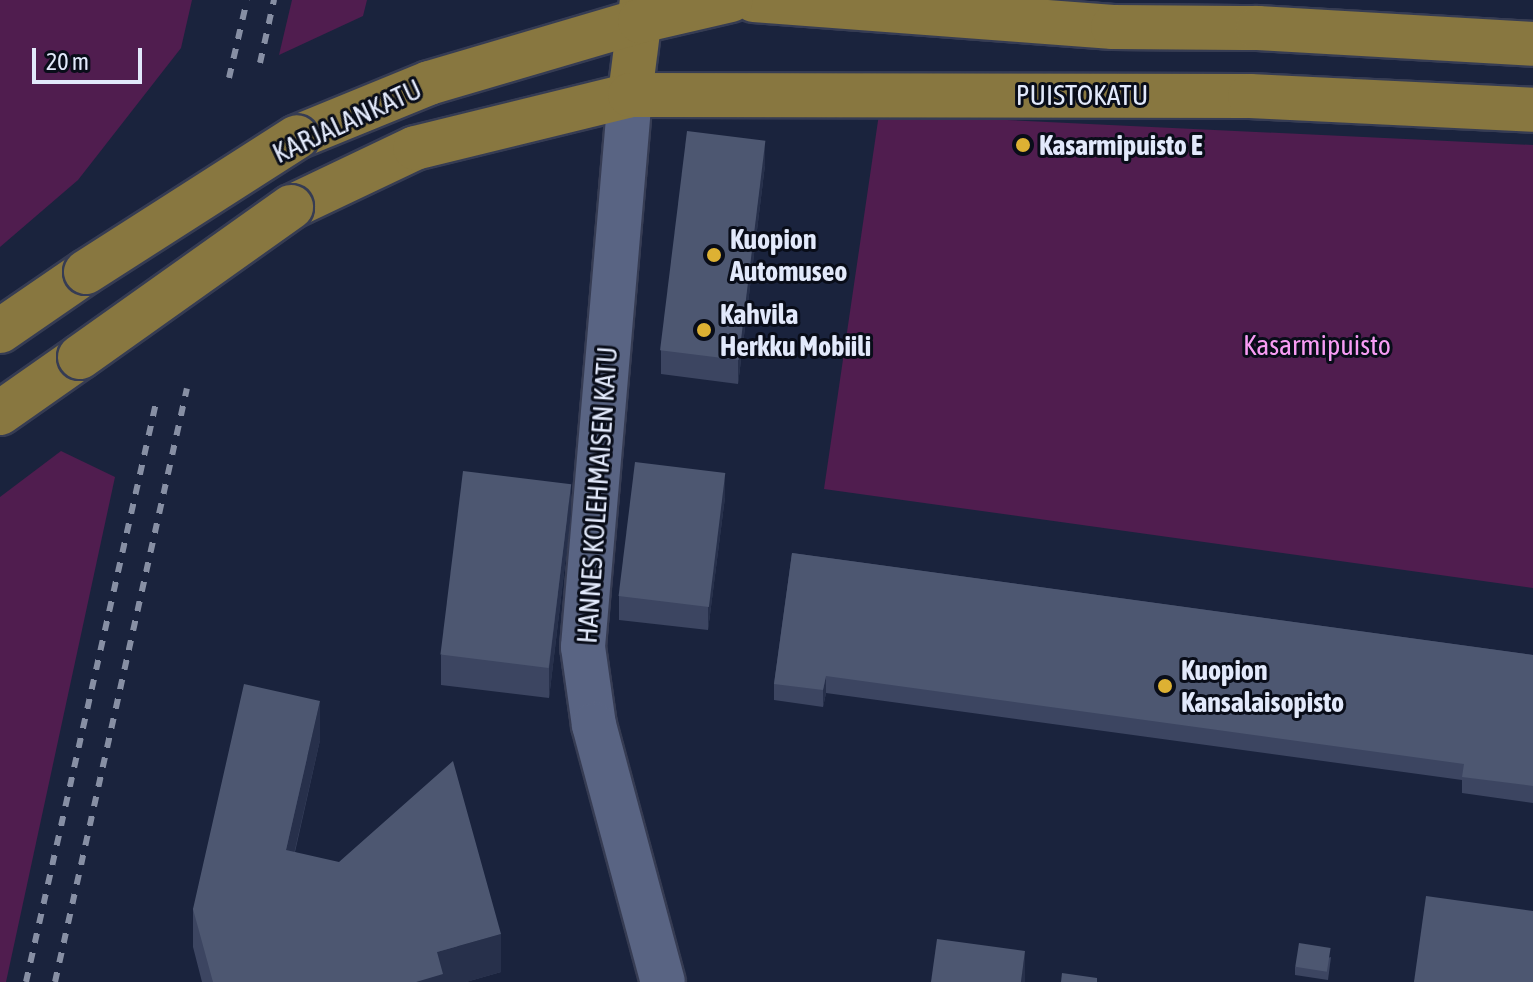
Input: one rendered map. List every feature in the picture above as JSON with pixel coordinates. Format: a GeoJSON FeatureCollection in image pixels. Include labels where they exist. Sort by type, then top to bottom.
{"type":"FeatureCollection","features":[{"type":"Feature","properties":{"kind":"main road"},"geometry":{"type":"LineString","coordinates":[[630,95],[641,10],[731,0]]}},
{"type":"Feature","properties":{"kind":"main road"},"geometry":{"type":"LineString","coordinates":[[754,0],[1113,27],[1258,28],[1533,44]]}},
{"type":"Feature","properties":{"kind":"main road","name":"KARJALANKATU"},"geometry":{"type":"LineString","coordinates":[[0,331],[297,137],[429,83],[641,10]]}},
{"type":"Feature","properties":{"kind":"main road","name":"KARJALANKATU"},"geometry":{"type":"LineString","coordinates":[[0,413],[291,207],[415,148],[630,95]]}},
{"type":"Feature","properties":{"kind":"main road","name":"PUISTOKATU"},"geometry":{"type":"LineString","coordinates":[[630,95],[1250,96],[1533,110]]}},
{"type":"Feature","properties":{"kind":"street","name":"HANNES KOLEHMAISEN KATU"},"geometry":{"type":"LineString","coordinates":[[630,95],[583,647],[594,725],[663,982]]}},
{"type":"Feature","properties":{"kind":"green space"},"geometry":{"type":"Polygon","coordinates":[[[0,0],[192,0],[181,48],[78,180],[0,247],[0,0]]]}},
{"type":"Feature","properties":{"kind":"green space"},"geometry":{"type":"Polygon","coordinates":[[[292,0],[367,0],[363,16],[279,55],[292,0]]]}},
{"type":"Feature","properties":{"kind":"green space","name":"Kasarmipuisto"},"geometry":{"type":"Polygon","coordinates":[[[879,114],[1533,145],[1533,588],[824,489],[879,114]]]}},
{"type":"Feature","properties":{"kind":"green space"},"geometry":{"type":"Polygon","coordinates":[[[61,451],[115,477],[6,982],[0,982],[0,497],[61,451]]]}},
{"type":"Feature","properties":{"kind":"building","name":"Kuopion Automuseo"},"geometry":{"type":"Polygon","coordinates":[[[687,131],[765,141],[738,360],[660,350],[687,131]]]}},
{"type":"Feature","properties":{"kind":"building"},"geometry":{"type":"Polygon","coordinates":[[[635,462],[725,473],[709,607],[619,596],[635,462]]]}},
{"type":"Feature","properties":{"kind":"building"},"geometry":{"type":"Polygon","coordinates":[[[463,471],[571,484],[549,668],[440,655],[463,471]]]}},
{"type":"Feature","properties":{"kind":"building"},"geometry":{"type":"Polygon","coordinates":[[[792,553],[1533,655],[1533,786],[1462,777],[1464,764],[826,676],[823,690],[774,684],[792,553]]]}},
{"type":"Feature","properties":{"kind":"building"},"geometry":{"type":"Polygon","coordinates":[[[244,684],[320,701],[286,850],[339,862],[453,761],[501,934],[437,952],[443,974],[416,982],[213,982],[193,909],[244,684]]]}},
{"type":"Feature","properties":{"kind":"building"},"geometry":{"type":"Polygon","coordinates":[[[1426,896],[1533,911],[1533,982],[1414,982],[1426,896]]]}},
{"type":"Feature","properties":{"kind":"building"},"geometry":{"type":"Polygon","coordinates":[[[937,939],[1025,951],[1021,982],[931,982],[937,939]]]}},
{"type":"Feature","properties":{"kind":"building"},"geometry":{"type":"Polygon","coordinates":[[[1299,943],[1331,948],[1327,972],[1295,967],[1299,943]]]}},
{"type":"Feature","properties":{"kind":"building"},"geometry":{"type":"Polygon","coordinates":[[[1062,973],[1097,978],[1097,982],[1061,982],[1062,973]]]}},
{"type":"Feature","properties":{"kind":"railway"},"geometry":{"type":"LineString","coordinates":[[229,78],[247,0]]}},
{"type":"Feature","properties":{"kind":"railway"},"geometry":{"type":"LineString","coordinates":[[260,63],[274,0]]}},
{"type":"Feature","properties":{"kind":"railway"},"geometry":{"type":"LineString","coordinates":[[55,982],[187,388]]}},
{"type":"Feature","properties":{"kind":"railway"},"geometry":{"type":"LineString","coordinates":[[26,982],[156,403]]}},
{"type":"Feature","properties":{"kind":"place","name":"Kasarmipuisto E"},"geometry":{"type":"Point","coordinates":[1023,145]}},
{"type":"Feature","properties":{"kind":"place","name":"Kuopion Automuseo"},"geometry":{"type":"Point","coordinates":[714,255]}},
{"type":"Feature","properties":{"kind":"place","name":"Kahvila Herkku Mobiili"},"geometry":{"type":"Point","coordinates":[704,330]}},
{"type":"Feature","properties":{"kind":"place","name":"Kuopion Kansalaisopisto"},"geometry":{"type":"Point","coordinates":[1165,686]}}]}
